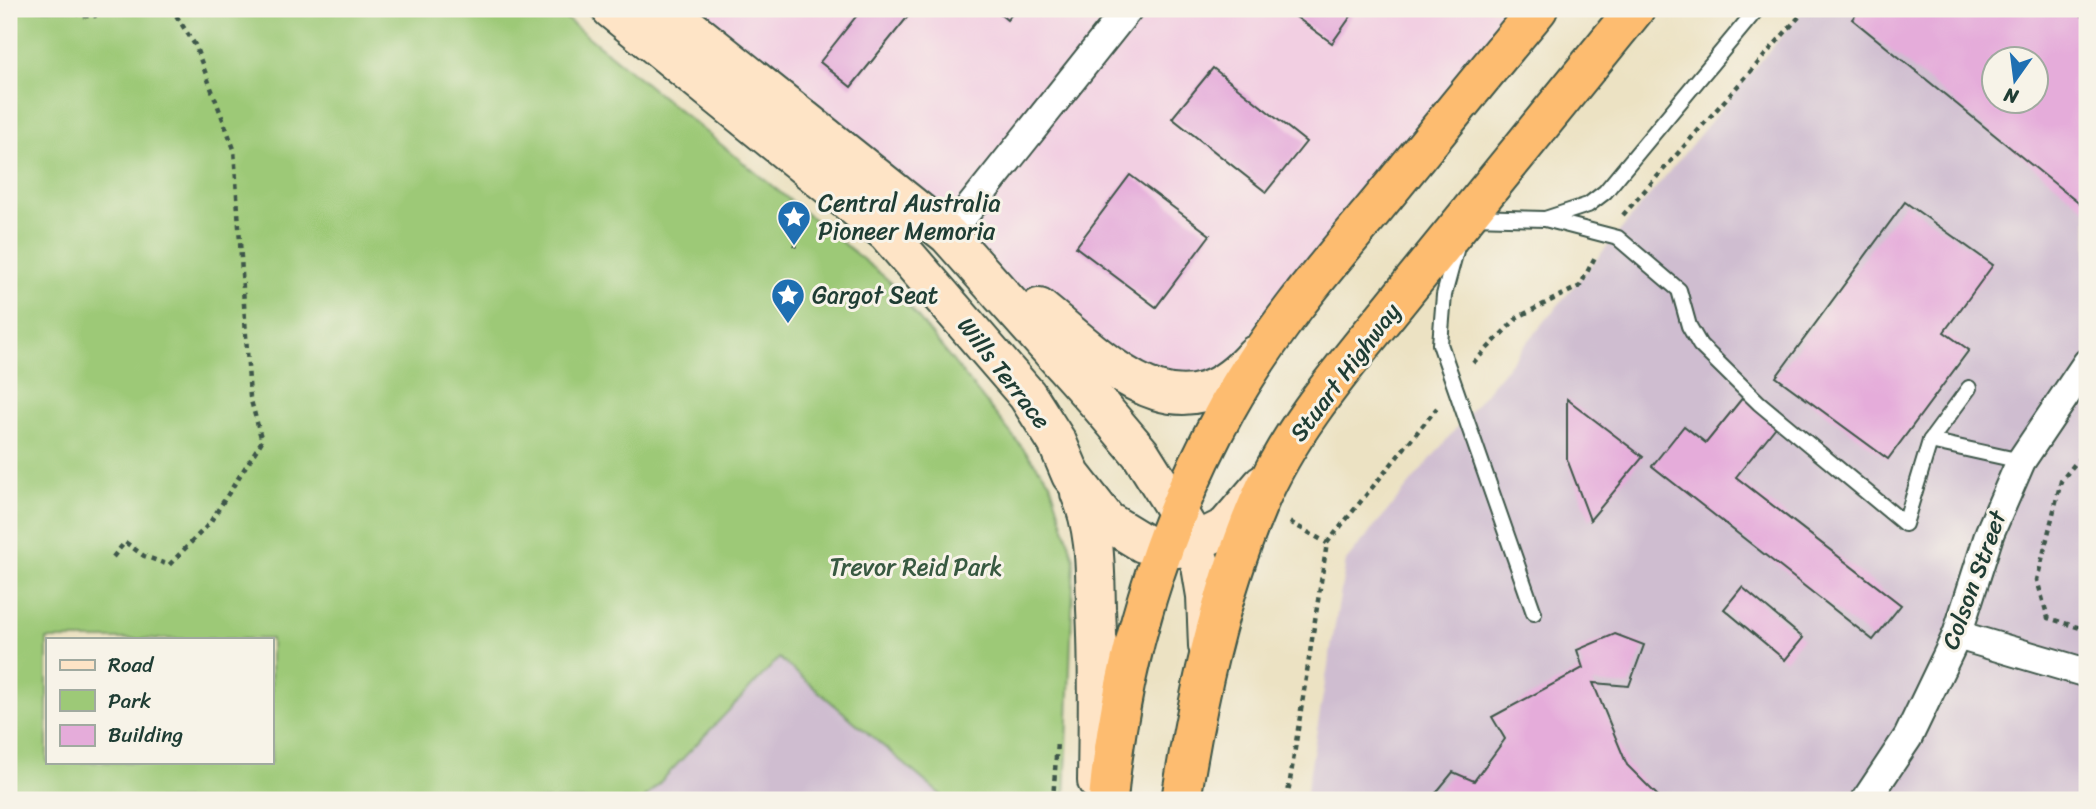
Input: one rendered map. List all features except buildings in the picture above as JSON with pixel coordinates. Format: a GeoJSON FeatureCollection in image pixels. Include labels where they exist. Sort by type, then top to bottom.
{"type":"FeatureCollection","features":[{"type":"Feature","properties":{"kind":"highway"},"geometry":{"type":"LineString","coordinates":[[1108,800],[1113,748],[1126,682],[1178,535],[1228,406],[1276,331],[1538,9]]}},
{"type":"Feature","properties":{"kind":"highway","name":"Stuart Highway"},"geometry":{"type":"LineString","coordinates":[[1181,800],[1208,659],[1229,582],[1258,503],[1276,467],[1336,377],[1635,9]]}},
{"type":"Feature","properties":{"kind":"main road","name":"Wills Terrace"},"geometry":{"type":"LineString","coordinates":[[611,9],[878,226],[920,270],[1027,396],[1057,442],[1071,475],[1107,521],[1143,543],[1178,535],[1141,454],[948,235],[666,9]]}},
{"type":"Feature","properties":{"kind":"main road"},"geometry":{"type":"LineString","coordinates":[[920,270],[948,235],[1122,375],[1147,389],[1175,397],[1214,390],[1239,374],[1276,331]]}},
{"type":"Feature","properties":{"kind":"main road"},"geometry":{"type":"LineString","coordinates":[[1208,659],[1206,596],[1178,535],[1226,527],[1243,511],[1276,467]]}},
{"type":"Feature","properties":{"kind":"main road"},"geometry":{"type":"LineString","coordinates":[[1071,475],[1090,524],[1095,561],[1098,656],[1097,800]]}},
{"type":"Feature","properties":{"kind":"street"},"geometry":{"type":"LineString","coordinates":[[948,235],[1128,9]]}},
{"type":"Feature","properties":{"kind":"street","name":"Colson Street"},"geometry":{"type":"LineString","coordinates":[[1866,800],[1908,737],[1957,635],[1990,532],[2021,461],[2087,363]]}},
{"type":"Feature","properties":{"kind":"street"},"geometry":{"type":"LineString","coordinates":[[1957,635],[2087,673]]}},
{"type":"Feature","properties":{"kind":"lane"},"geometry":{"type":"LineString","coordinates":[[1545,219],[1588,205],[1605,192],[1757,9]]}},
{"type":"Feature","properties":{"kind":"lane"},"geometry":{"type":"LineString","coordinates":[[1534,613],[1440,344],[1444,295],[1465,218],[1545,219],[1611,237],[1679,290],[1689,326],[1700,345],[1759,403],[1905,524],[1930,441],[1969,388]]}},
{"type":"Feature","properties":{"kind":"lane"},"geometry":{"type":"LineString","coordinates":[[1930,441],[2021,461]]}},
{"type":"Feature","properties":{"kind":"path"},"geometry":{"type":"LineString","coordinates":[[65,9],[82,16],[95,16],[94,9]]}},
{"type":"Feature","properties":{"kind":"path"},"geometry":{"type":"LineString","coordinates":[[113,557],[125,542],[144,556],[169,565],[209,524],[262,441],[250,397],[233,149],[195,46],[172,9]]}},
{"type":"Feature","properties":{"kind":"path"},"geometry":{"type":"LineString","coordinates":[[1287,800],[1328,543],[1455,382],[1518,317],[1580,286],[1611,237],[1806,9]]}},
{"type":"Feature","properties":{"kind":"path"},"geometry":{"type":"LineString","coordinates":[[794,247],[816,208]]}},
{"type":"Feature","properties":{"kind":"path"},"geometry":{"type":"LineString","coordinates":[[2087,449],[2061,481],[2037,580],[2048,618],[2087,630]]}},
{"type":"Feature","properties":{"kind":"shaded area"},"geometry":{"type":"Polygon","coordinates":[[[666,9],[1538,9],[1239,374],[1122,375],[666,9]]]}},
{"type":"Feature","properties":{"kind":"shaded area"},"geometry":{"type":"Polygon","coordinates":[[[1804,9],[2087,9],[2087,800],[1305,800],[1346,561],[1804,9]]]}},
{"type":"Feature","properties":{"kind":"shaded area"},"geometry":{"type":"Polygon","coordinates":[[[779,658],[947,800],[643,800],[779,658]]]}},
{"type":"Feature","properties":{"kind":"green space","name":"Trevor Reid Park"},"geometry":{"type":"Polygon","coordinates":[[[9,9],[554,9],[887,279],[1050,482],[1074,559],[1065,800],[947,800],[779,658],[643,800],[9,800],[9,9]]]}},
{"type":"Feature","properties":{"kind":"place","name":"Central Australia Pioneer Memoria"},"geometry":{"type":"Point","coordinates":[794,247]}},
{"type":"Feature","properties":{"kind":"place","name":"Gargot Seat"},"geometry":{"type":"Point","coordinates":[788,325]}}]}
